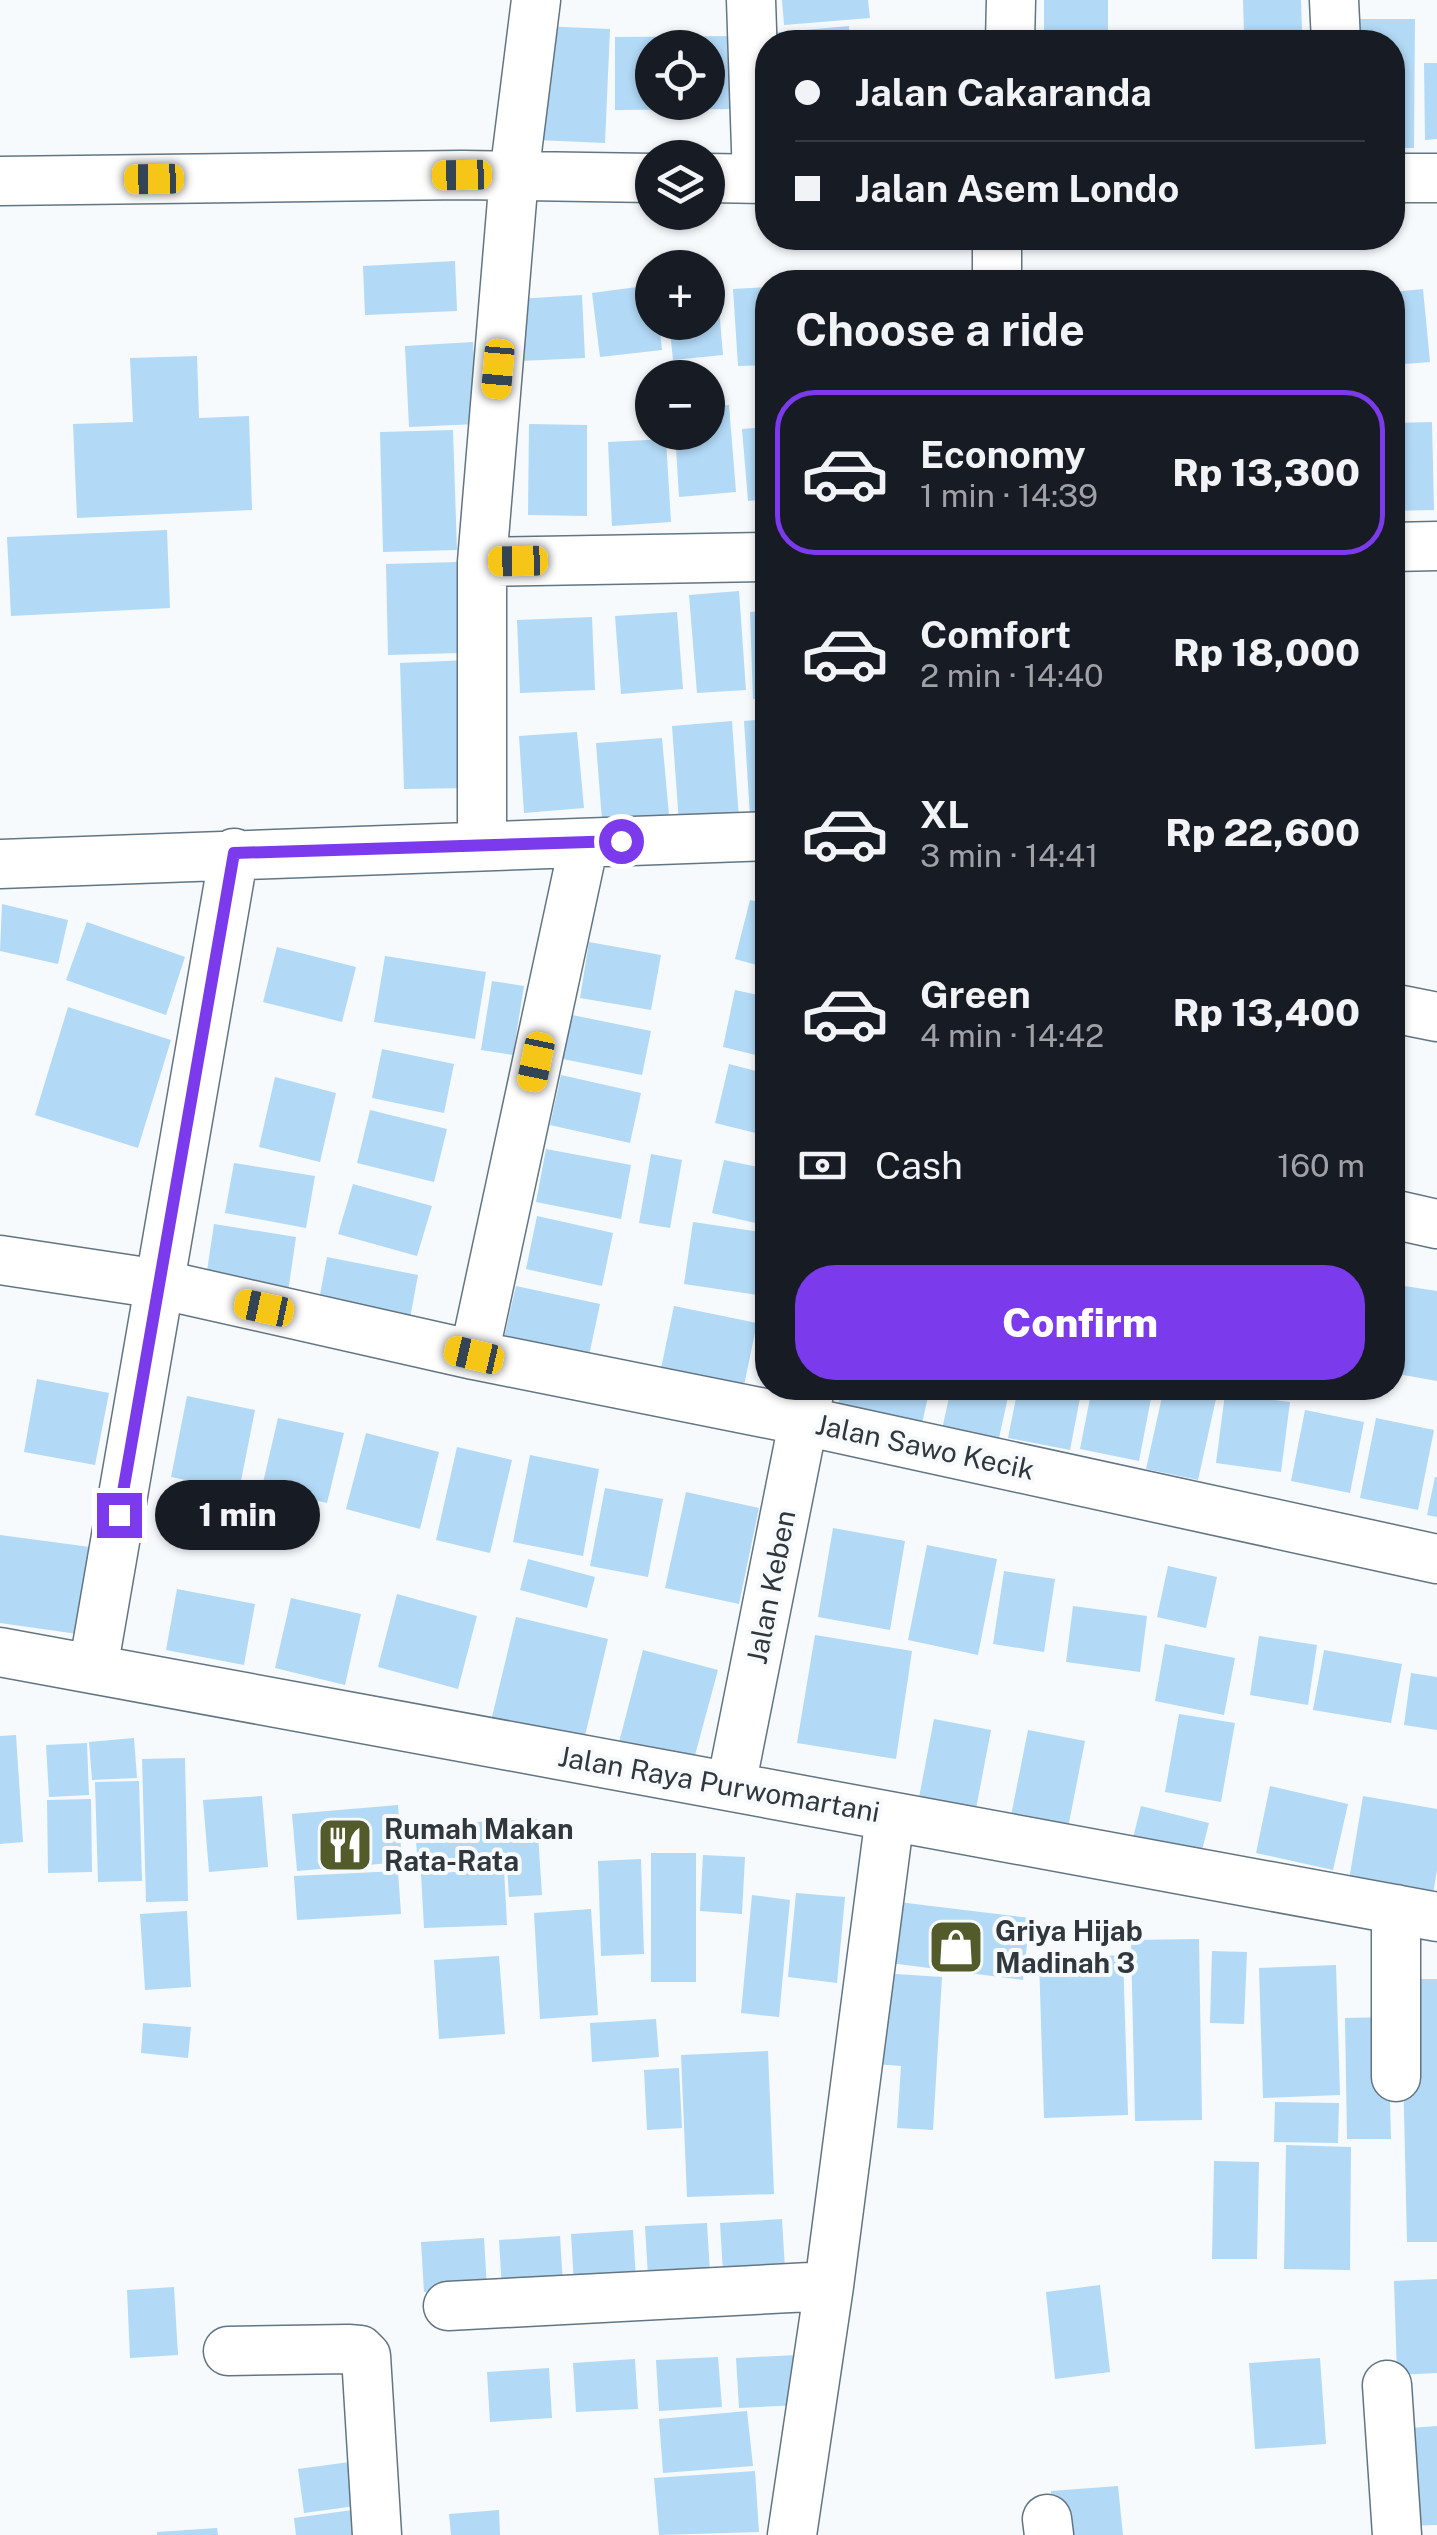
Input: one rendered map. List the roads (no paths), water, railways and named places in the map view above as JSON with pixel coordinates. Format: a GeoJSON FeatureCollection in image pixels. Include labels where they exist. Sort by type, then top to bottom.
{"type":"FeatureCollection","features":[{"type":"Feature","properties":{"kind":"street"},"geometry":{"type":"LineString","coordinates":[[482,845],[482,562],[514,176],[536,0]]}},
{"type":"Feature","properties":{"kind":"street"},"geometry":{"type":"LineString","coordinates":[[751,0],[755,65]]}},
{"type":"Feature","properties":{"kind":"street"},"geometry":{"type":"LineString","coordinates":[[1010,30],[1011,0]]}},
{"type":"Feature","properties":{"kind":"street"},"geometry":{"type":"LineString","coordinates":[[1334,0],[1335,30]]}},
{"type":"Feature","properties":{"kind":"street"},"geometry":{"type":"LineString","coordinates":[[0,181],[635,178]]}},
{"type":"Feature","properties":{"kind":"street"},"geometry":{"type":"LineString","coordinates":[[725,178],[755,179]]}},
{"type":"Feature","properties":{"kind":"street"},"geometry":{"type":"LineString","coordinates":[[1405,178],[1437,178]]}},
{"type":"Feature","properties":{"kind":"street"},"geometry":{"type":"LineString","coordinates":[[1405,547],[1437,546]]}},
{"type":"Feature","properties":{"kind":"street"},"geometry":{"type":"LineString","coordinates":[[482,562],[755,557]]}},
{"type":"Feature","properties":{"kind":"street"},"geometry":{"type":"LineString","coordinates":[[0,864],[755,836]]}},
{"type":"Feature","properties":{"kind":"street"},"geometry":{"type":"LineString","coordinates":[[474,1355],[584,843]]}},
{"type":"Feature","properties":{"kind":"street"},"geometry":{"type":"LineString","coordinates":[[92,1669],[234,853]]}},
{"type":"Feature","properties":{"kind":"street"},"geometry":{"type":"LineString","coordinates":[[1405,1011],[1437,1017]]}},
{"type":"Feature","properties":{"kind":"street"},"geometry":{"type":"LineString","coordinates":[[1405,1217],[1437,1224]]}},
{"type":"Feature","properties":{"kind":"street","name":"Jalan Sawo Kecik"},"geometry":{"type":"LineString","coordinates":[[0,1260],[159,1284],[474,1355],[755,1396]]}},
{"type":"Feature","properties":{"kind":"street","name":"Jalan Sawo Kecik"},"geometry":{"type":"LineString","coordinates":[[780,1400],[1437,1559]]}},
{"type":"Feature","properties":{"kind":"street","name":"Jalan Keben"},"geometry":{"type":"LineString","coordinates":[[731,1786],[807,1404]]}},
{"type":"Feature","properties":{"kind":"street","name":"Jalan Raya Purwomartani"},"geometry":{"type":"LineString","coordinates":[[0,1652],[1416,1913]]}},
{"type":"Feature","properties":{"kind":"street"},"geometry":{"type":"LineString","coordinates":[[792,2535],[829,2286],[890,1816]]}},
{"type":"Feature","properties":{"kind":"street"},"geometry":{"type":"LineString","coordinates":[[1396,2077],[1416,1913]]}},
{"type":"Feature","properties":{"kind":"street"},"geometry":{"type":"LineString","coordinates":[[448,2306],[829,2286]]}},
{"type":"Feature","properties":{"kind":"street"},"geometry":{"type":"LineString","coordinates":[[228,2351],[348,2348],[360,2350],[366,2356],[377,2535]]}},
{"type":"Feature","properties":{"kind":"street"},"geometry":{"type":"LineString","coordinates":[[1388,2385],[1397,2535]]}},
{"type":"Feature","properties":{"kind":"place","name":"Rumah Makan Rata-Rata"},"geometry":{"type":"Point","coordinates":[345,1845]}},
{"type":"Feature","properties":{"kind":"place","name":"Griya Hijab Madinah 3"},"geometry":{"type":"Point","coordinates":[956,1947]}}]}
